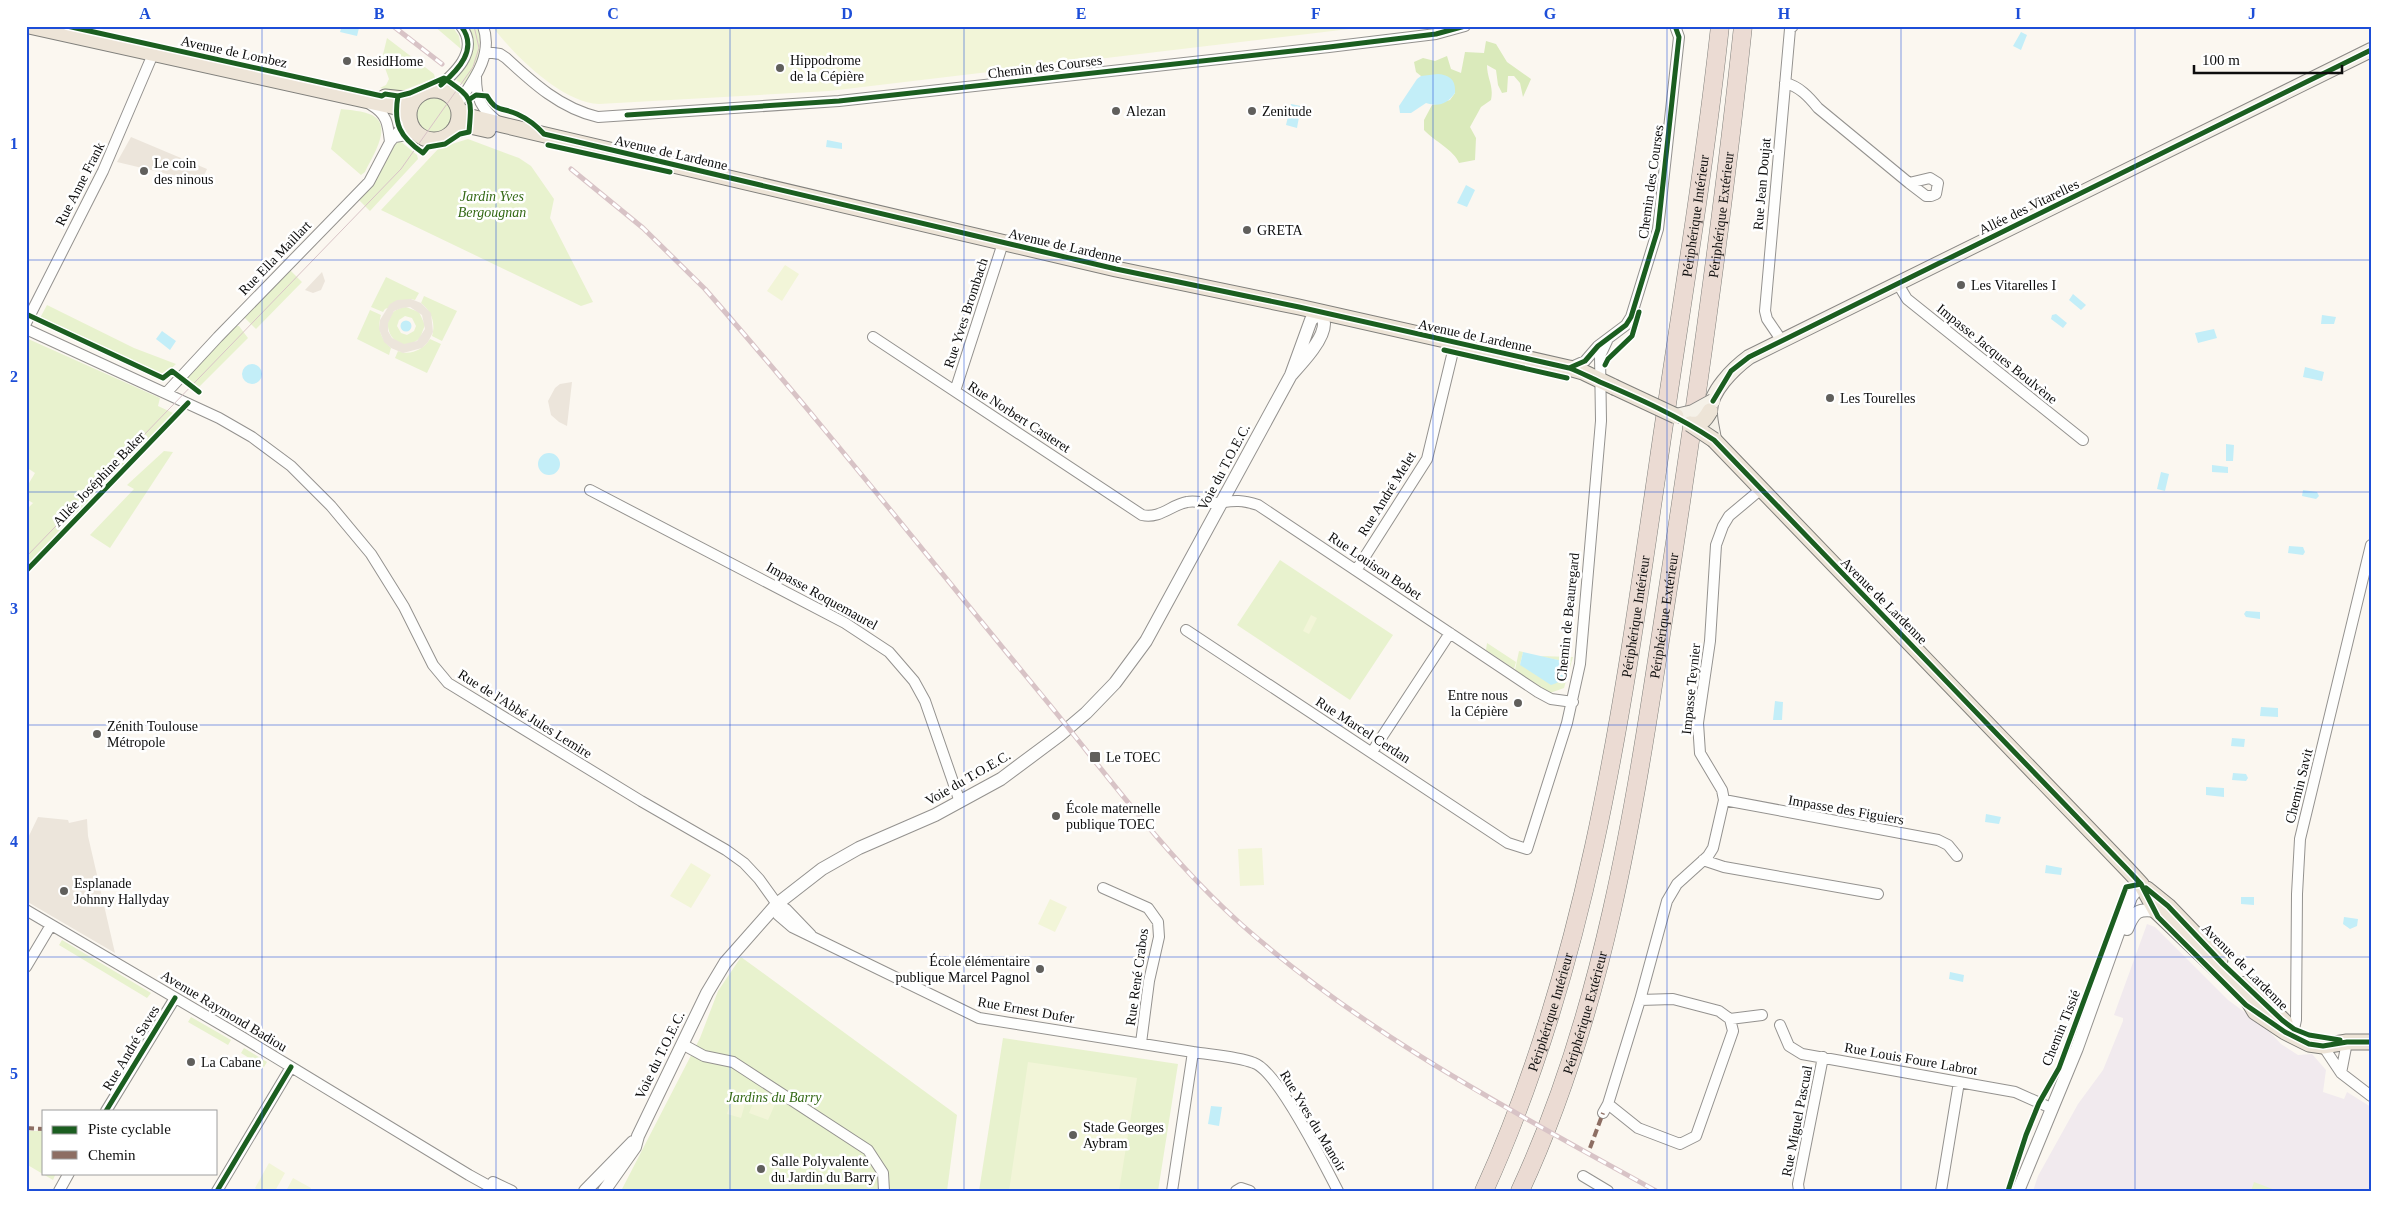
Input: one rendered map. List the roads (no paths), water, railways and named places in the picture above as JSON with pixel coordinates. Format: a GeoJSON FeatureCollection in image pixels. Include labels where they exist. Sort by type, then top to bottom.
{"type":"FeatureCollection","features":[{"type":"Feature","properties":{"kind":"highway","name":"Périphérique Intérieur"},"geometry":{"type":"LineString","coordinates":[[1484,1191],[1518,1109],[1552,1011],[1572,942],[1602,808],[1635,623],[1702,175],[1720,26]]}},
{"type":"Feature","properties":{"kind":"highway","name":"Périphérique Extérieur"},"geometry":{"type":"LineString","coordinates":[[1520,1191],[1560,1094],[1585,1014],[1624,859],[1648,722],[1677,532],[1724,186],[1742,26]]}},
{"type":"Feature","properties":{"kind":"main road","name":"Avenue de Lombez"},"geometry":{"type":"LineString","coordinates":[[29,26],[366,102],[396,107],[409,118]]}},
{"type":"Feature","properties":{"kind":"main road","name":"Avenue de Lombez"},"geometry":{"type":"LineString","coordinates":[[67,26],[394,100],[413,100]]}},
{"type":"Feature","properties":{"kind":"main road","name":"Allée des Vitarelles"},"geometry":{"type":"LineString","coordinates":[[1711,406],[1727,376],[1749,357],[2371,50]]}},
{"type":"Feature","properties":{"kind":"main road"},"geometry":{"type":"LineString","coordinates":[[435,90],[448,94],[458,108],[458,123],[453,131],[438,140],[424,138],[417,133],[409,118],[413,100],[420,94],[435,90]]}},
{"type":"Feature","properties":{"kind":"main road","name":"Avenue de Lardenne"},"geometry":{"type":"LineString","coordinates":[[458,108],[471,116],[502,125],[1003,246]]}},
{"type":"Feature","properties":{"kind":"main road","name":"Avenue de Lardenne"},"geometry":{"type":"LineString","coordinates":[[453,131],[473,127],[1318,318],[1568,373],[1595,377],[1676,416],[1714,440],[1760,490],[1962,696],[2140,884],[2168,906],[2282,1020],[2289,1030],[2347,1042]]}},
{"type":"Feature","properties":{"kind":"main road"},"geometry":{"type":"LineString","coordinates":[[1676,416],[1711,406]]}},
{"type":"Feature","properties":{"kind":"main road"},"geometry":{"type":"LineString","coordinates":[[1690,424],[1696,425],[1702,422],[1711,406]]}},
{"type":"Feature","properties":{"kind":"main road"},"geometry":{"type":"LineString","coordinates":[[1711,406],[1714,440]]}},
{"type":"Feature","properties":{"kind":"main road","name":"Avenue de Lardenne"},"geometry":{"type":"LineString","coordinates":[[2140,884],[2156,911],[2246,996],[2255,1012],[2289,1030],[2304,1042],[2323,1046],[2347,1042],[2371,1042]]}},
{"type":"Feature","properties":{"kind":"street"},"geometry":{"type":"LineString","coordinates":[[435,90],[456,72],[465,57],[468,43],[461,26]]}},
{"type":"Feature","properties":{"kind":"street"},"geometry":{"type":"LineString","coordinates":[[458,108],[476,76],[486,52],[483,26]]}},
{"type":"Feature","properties":{"kind":"street","name":"Chemin des Courses"},"geometry":{"type":"LineString","coordinates":[[486,52],[500,54],[539,88],[570,107],[598,117],[829,102],[1436,34],[1465,26]]}},
{"type":"Feature","properties":{"kind":"street","name":"Chemin des Courses"},"geometry":{"type":"LineString","coordinates":[[1595,377],[1598,346],[1626,325],[1631,317],[1658,229],[1679,37],[1675,26]]}},
{"type":"Feature","properties":{"kind":"street","name":"Rue Jean Doujat"},"geometry":{"type":"LineString","coordinates":[[1782,341],[1767,319],[1765,311],[1790,29],[1793,26]]}},
{"type":"Feature","properties":{"kind":"street","name":"Rue Anne Frank"},"geometry":{"type":"LineString","coordinates":[[26,323],[103,171],[153,54]]}},
{"type":"Feature","properties":{"kind":"street"},"geometry":{"type":"LineString","coordinates":[[476,76],[476,95],[479,104],[502,125]]}},
{"type":"Feature","properties":{"kind":"street"},"geometry":{"type":"LineString","coordinates":[[1785,83],[1792,85],[1808,97],[1818,108],[1909,183]]}},
{"type":"Feature","properties":{"kind":"street"},"geometry":{"type":"LineString","coordinates":[[366,102],[384,114],[393,140],[417,133]]}},
{"type":"Feature","properties":{"kind":"street","name":"Rue Ella Maillart"},"geometry":{"type":"LineString","coordinates":[[167,392],[369,182],[393,140],[409,118]]}},
{"type":"Feature","properties":{"kind":"street","name":"Rue Yves Brombach"},"geometry":{"type":"LineString","coordinates":[[955,392],[1003,246]]}},
{"type":"Feature","properties":{"kind":"street","name":"Impasse Jacques Boulvène"},"geometry":{"type":"LineString","coordinates":[[1898,284],[1907,299],[2083,440]]}},
{"type":"Feature","properties":{"kind":"street","name":"Voie du T.O.E.C."},"geometry":{"type":"LineString","coordinates":[[604,1191],[636,1147],[638,1136],[682,1044],[707,993],[725,962],[777,904],[822,869],[859,848],[960,802],[1001,779],[1086,713],[1115,683],[1146,641],[1291,375],[1318,318]]}},
{"type":"Feature","properties":{"kind":"street","name":"Rue de l'Abbé Jules Lemire"},"geometry":{"type":"LineString","coordinates":[[26,329],[167,392],[252,437],[313,486],[357,535],[383,571],[404,607],[433,665],[448,683],[640,801],[726,850],[744,863],[777,904]]}},
{"type":"Feature","properties":{"kind":"street","name":"Rue Norbert Casteret"},"geometry":{"type":"LineString","coordinates":[[873,337],[1142,515],[1152,517]]}},
{"type":"Feature","properties":{"kind":"street"},"geometry":{"type":"LineString","coordinates":[[1595,377],[1600,356],[1607,341]]}},
{"type":"Feature","properties":{"kind":"street","name":"Rue André Melet"},"geometry":{"type":"LineString","coordinates":[[1357,569],[1427,460],[1454,347]]}},
{"type":"Feature","properties":{"kind":"street","name":"Chemin de Beauregard"},"geometry":{"type":"LineString","coordinates":[[1527,849],[1573,702],[1580,664],[1601,430],[1602,402],[1595,377]]}},
{"type":"Feature","properties":{"kind":"street","name":"Impasse Roquemaurel"},"geometry":{"type":"LineString","coordinates":[[590,490],[846,623],[889,652],[914,681],[925,701],[960,802]]}},
{"type":"Feature","properties":{"kind":"street","name":"Impasse Teynier"},"geometry":{"type":"LineString","coordinates":[[1724,800],[1719,784],[1700,753],[1698,740],[1698,723],[1712,616],[1716,545],[1729,516],[1760,490]]}},
{"type":"Feature","properties":{"kind":"street","name":"Rue Louison Bobet"},"geometry":{"type":"LineString","coordinates":[[1152,517],[1185,502],[1214,503],[1229,499],[1258,505],[1357,569],[1538,692],[1551,699],[1573,702]]}},
{"type":"Feature","properties":{"kind":"street","name":"Chemin Savit"},"geometry":{"type":"LineString","coordinates":[[2289,1030],[2297,1007],[2297,894],[2300,839],[2371,546]]}},
{"type":"Feature","properties":{"kind":"street","name":"Rue Marcel Cerdan"},"geometry":{"type":"LineString","coordinates":[[1186,630],[1508,843],[1527,849]]}},
{"type":"Feature","properties":{"kind":"street"},"geometry":{"type":"LineString","coordinates":[[1372,752],[1450,633]]}},
{"type":"Feature","properties":{"kind":"street"},"geometry":{"type":"LineString","coordinates":[[1640,1000],[1673,999],[1719,1011],[1730,1019],[1733,1031],[1696,1136],[1680,1144],[1638,1128],[1605,1109],[1640,1000],[1667,900],[1677,884],[1714,848],[1724,800]]}},
{"type":"Feature","properties":{"kind":"street","name":"Impasse des Figuiers"},"geometry":{"type":"LineString","coordinates":[[1724,800],[1938,840],[1948,845],[1957,856]]}},
{"type":"Feature","properties":{"kind":"street"},"geometry":{"type":"LineString","coordinates":[[1703,860],[1724,866],[1878,894]]}},
{"type":"Feature","properties":{"kind":"street","name":"Chemin Tissié"},"geometry":{"type":"LineString","coordinates":[[2018,1191],[2077,1048],[2115,947],[2131,897],[2140,884]]}},
{"type":"Feature","properties":{"kind":"street","name":"Rue René Crabos"},"geometry":{"type":"LineString","coordinates":[[1104,888],[1148,908],[1158,922],[1160,937],[1149,981],[1141,1043]]}},
{"type":"Feature","properties":{"kind":"street","name":"Rue Ernest Dufer"},"geometry":{"type":"LineString","coordinates":[[777,904],[778,915],[792,927],[979,1018],[1193,1052]]}},
{"type":"Feature","properties":{"kind":"street","name":"Chemin Tissié"},"geometry":{"type":"LineString","coordinates":[[2115,947],[2121,944],[2135,914],[2143,909],[2156,911]]}},
{"type":"Feature","properties":{"kind":"street","name":"Avenue Raymond Badiou"},"geometry":{"type":"LineString","coordinates":[[26,910],[498,1191]]}},
{"type":"Feature","properties":{"kind":"street"},"geometry":{"type":"LineString","coordinates":[[26,967],[51,925]]}},
{"type":"Feature","properties":{"kind":"street","name":"Rue André Saves"},"geometry":{"type":"LineString","coordinates":[[107,1110],[175,998]]}},
{"type":"Feature","properties":{"kind":"street"},"geometry":{"type":"LineString","coordinates":[[1730,1019],[1762,1015]]}},
{"type":"Feature","properties":{"kind":"street","name":"Rue Louis Foure Labrot"},"geometry":{"type":"LineString","coordinates":[[1780,1025],[1789,1046],[1802,1054],[2015,1092],[2051,1108]]}},
{"type":"Feature","properties":{"kind":"street"},"geometry":{"type":"LineString","coordinates":[[2341,1074],[2347,1042]]}},
{"type":"Feature","properties":{"kind":"street"},"geometry":{"type":"LineString","coordinates":[[682,1044],[704,1056],[733,1062],[868,1150],[883,1173],[884,1191]]}},
{"type":"Feature","properties":{"kind":"street"},"geometry":{"type":"LineString","coordinates":[[2323,1046],[2341,1074],[2371,1096]]}},
{"type":"Feature","properties":{"kind":"street"},"geometry":{"type":"LineString","coordinates":[[1172,1191],[1193,1052]]}},
{"type":"Feature","properties":{"kind":"street","name":"Rue Yves du Manoir"},"geometry":{"type":"LineString","coordinates":[[1193,1052],[1255,1063],[1266,1071],[1306,1131],[1338,1191]]}},
{"type":"Feature","properties":{"kind":"street","name":"Rue Miguel Pascual"},"geometry":{"type":"LineString","coordinates":[[1799,1191],[1798,1184],[1823,1057]]}},
{"type":"Feature","properties":{"kind":"street"},"geometry":{"type":"LineString","coordinates":[[217,1191],[290,1067]]}},
{"type":"Feature","properties":{"kind":"street"},"geometry":{"type":"LineString","coordinates":[[1941,1191],[1959,1082]]}},
{"type":"Feature","properties":{"kind":"street","name":"Avenue Raymond Badiou"},"geometry":{"type":"LineString","coordinates":[[406,1136],[425,1143],[471,1171],[512,1191]]}},
{"type":"Feature","properties":{"kind":"street","name":"Voie du T.O.E.C."},"geometry":{"type":"LineString","coordinates":[[585,1191],[638,1136]]}},
{"type":"Feature","properties":{"kind":"street"},"geometry":{"type":"LineString","coordinates":[[59,1191],[68,1174]]}},
{"type":"Feature","properties":{"kind":"street"},"geometry":{"type":"LineString","coordinates":[[1583,1176],[1608,1191]]}},
{"type":"Feature","properties":{"kind":"street"},"geometry":{"type":"LineString","coordinates":[[1236,1191],[1241,1188],[1250,1191]]}},
{"type":"Feature","properties":{"kind":"water"},"geometry":{"type":"Polygon","coordinates":[[[342,26],[359,28],[357,36],[340,32],[342,26]]]}},
{"type":"Feature","properties":{"kind":"water"},"geometry":{"type":"Polygon","coordinates":[[[2021,32],[2027,35],[2021,50],[2013,46],[2021,32]]]}},
{"type":"Feature","properties":{"kind":"water"},"geometry":{"type":"Polygon","coordinates":[[[1438,74],[1449,77],[1453,82],[1455,93],[1452,97],[1442,104],[1426,103],[1411,113],[1400,113],[1399,106],[1417,79],[1421,76],[1438,74]]]}},
{"type":"Feature","properties":{"kind":"water"},"geometry":{"type":"Polygon","coordinates":[[[1291,104],[1301,106],[1297,128],[1286,125],[1291,104]]]}},
{"type":"Feature","properties":{"kind":"water"},"geometry":{"type":"Polygon","coordinates":[[[827,140],[842,143],[842,149],[826,147],[827,140]]]}},
{"type":"Feature","properties":{"kind":"water"},"geometry":{"type":"Polygon","coordinates":[[[1466,185],[1475,190],[1467,207],[1457,203],[1466,185]]]}},
{"type":"Feature","properties":{"kind":"water"},"geometry":{"type":"Polygon","coordinates":[[[2073,294],[2086,305],[2081,310],[2069,300],[2073,294]]]}},
{"type":"Feature","properties":{"kind":"water"},"geometry":{"type":"Polygon","coordinates":[[[2056,314],[2067,323],[2063,328],[2051,319],[2052,315],[2056,314]]]}},
{"type":"Feature","properties":{"kind":"water"},"geometry":{"type":"Polygon","coordinates":[[[2322,315],[2336,317],[2334,324],[2321,324],[2322,315]]]}},
{"type":"Feature","properties":{"kind":"water"},"geometry":{"type":"Polygon","coordinates":[[[406,320],[412,326],[406,332],[400,326],[406,320]]]}},
{"type":"Feature","properties":{"kind":"water"},"geometry":{"type":"Polygon","coordinates":[[[2214,329],[2217,338],[2198,343],[2195,333],[2214,329]]]}},
{"type":"Feature","properties":{"kind":"water"},"geometry":{"type":"Polygon","coordinates":[[[162,331],[176,341],[170,350],[156,339],[162,331]]]}},
{"type":"Feature","properties":{"kind":"water"},"geometry":{"type":"Polygon","coordinates":[[[248,364],[256,364],[262,370],[262,378],[256,384],[248,384],[242,378],[242,370],[248,364]]]}},
{"type":"Feature","properties":{"kind":"water"},"geometry":{"type":"Polygon","coordinates":[[[2305,367],[2324,372],[2322,381],[2303,377],[2305,367]]]}},
{"type":"Feature","properties":{"kind":"water"},"geometry":{"type":"Polygon","coordinates":[[[2226,444],[2234,445],[2233,461],[2226,461],[2226,444]]]}},
{"type":"Feature","properties":{"kind":"water"},"geometry":{"type":"Polygon","coordinates":[[[549,453],[557,456],[560,464],[557,472],[549,475],[541,472],[538,464],[541,456],[549,453]]]}},
{"type":"Feature","properties":{"kind":"water"},"geometry":{"type":"Polygon","coordinates":[[[2212,465],[2228,467],[2228,473],[2212,472],[2212,465]]]}},
{"type":"Feature","properties":{"kind":"water"},"geometry":{"type":"Polygon","coordinates":[[[2161,472],[2169,474],[2165,491],[2157,489],[2161,472]]]}},
{"type":"Feature","properties":{"kind":"water"},"geometry":{"type":"Polygon","coordinates":[[[2303,490],[2317,492],[2319,496],[2316,499],[2302,496],[2303,490]]]}},
{"type":"Feature","properties":{"kind":"water"},"geometry":{"type":"Polygon","coordinates":[[[2289,546],[2303,547],[2305,552],[2303,555],[2288,553],[2289,546]]]}},
{"type":"Feature","properties":{"kind":"water"},"geometry":{"type":"Polygon","coordinates":[[[2246,611],[2260,612],[2260,619],[2246,617],[2244,614],[2246,611]]]}},
{"type":"Feature","properties":{"kind":"water"},"geometry":{"type":"Polygon","coordinates":[[[1523,652],[1567,662],[1559,682],[1551,685],[1520,665],[1523,652]]]}},
{"type":"Feature","properties":{"kind":"water"},"geometry":{"type":"Polygon","coordinates":[[[1775,701],[1783,702],[1782,720],[1773,720],[1775,701]]]}},
{"type":"Feature","properties":{"kind":"water"},"geometry":{"type":"Polygon","coordinates":[[[2261,707],[2278,708],[2278,717],[2260,716],[2261,707]]]}},
{"type":"Feature","properties":{"kind":"water"},"geometry":{"type":"Polygon","coordinates":[[[2232,738],[2245,739],[2244,747],[2231,746],[2232,738]]]}},
{"type":"Feature","properties":{"kind":"water"},"geometry":{"type":"Polygon","coordinates":[[[2233,773],[2246,774],[2248,778],[2246,781],[2232,780],[2233,773]]]}},
{"type":"Feature","properties":{"kind":"water"},"geometry":{"type":"Polygon","coordinates":[[[2206,787],[2224,788],[2224,797],[2206,795],[2206,787]]]}},
{"type":"Feature","properties":{"kind":"water"},"geometry":{"type":"Polygon","coordinates":[[[1986,814],[2001,817],[1999,824],[1985,822],[1986,814]]]}},
{"type":"Feature","properties":{"kind":"water"},"geometry":{"type":"Polygon","coordinates":[[[2046,865],[2062,868],[2061,875],[2045,873],[2046,865]]]}},
{"type":"Feature","properties":{"kind":"water"},"geometry":{"type":"Polygon","coordinates":[[[2241,897],[2254,897],[2254,905],[2241,904],[2241,897]]]}},
{"type":"Feature","properties":{"kind":"water"},"geometry":{"type":"Polygon","coordinates":[[[2344,917],[2358,919],[2357,926],[2350,929],[2343,924],[2344,917]]]}},
{"type":"Feature","properties":{"kind":"water"},"geometry":{"type":"Polygon","coordinates":[[[1950,972],[1964,975],[1963,982],[1949,979],[1950,972]]]}},
{"type":"Feature","properties":{"kind":"water"},"geometry":{"type":"Polygon","coordinates":[[[1211,1106],[1222,1107],[1219,1126],[1208,1124],[1211,1106]]]}},
{"type":"Feature","properties":{"kind":"tram line"},"geometry":{"type":"LineString","coordinates":[[26,557],[401,169],[473,67],[479,48],[474,26]]}},
{"type":"Feature","properties":{"kind":"railway"},"geometry":{"type":"LineString","coordinates":[[393,26],[442,64]]}},
{"type":"Feature","properties":{"kind":"railway"},"geometry":{"type":"LineString","coordinates":[[571,169],[643,228],[705,289],[836,443],[1141,819],[1215,900],[1289,965],[1339,1002],[1390,1036],[1494,1101],[1656,1191]]}},
{"type":"Feature","properties":{"kind":"place","name":"ResidHome"},"geometry":{"type":"Point","coordinates":[347,61]}},
{"type":"Feature","properties":{"kind":"place","name":"Hippodrome de la Cépière"},"geometry":{"type":"Point","coordinates":[780,68]}},
{"type":"Feature","properties":{"kind":"place","name":"Alezan"},"geometry":{"type":"Point","coordinates":[1116,111]}},
{"type":"Feature","properties":{"kind":"place","name":"Zenitude"},"geometry":{"type":"Point","coordinates":[1252,111]}},
{"type":"Feature","properties":{"kind":"place","name":"Le coin des ninous"},"geometry":{"type":"Point","coordinates":[144,171]}},
{"type":"Feature","properties":{"kind":"place","name":"GRETA"},"geometry":{"type":"Point","coordinates":[1247,230]}},
{"type":"Feature","properties":{"kind":"place","name":"Les Vitarelles I"},"geometry":{"type":"Point","coordinates":[1961,285]}},
{"type":"Feature","properties":{"kind":"place","name":"Les Tourelles"},"geometry":{"type":"Point","coordinates":[1830,398]}},
{"type":"Feature","properties":{"kind":"place","name":"Entre nous la Cépière"},"geometry":{"type":"Point","coordinates":[1518,703]}},
{"type":"Feature","properties":{"kind":"place","name":"Zénith Toulouse Métropole"},"geometry":{"type":"Point","coordinates":[97,734]}},
{"type":"Feature","properties":{"kind":"place","name":"Le TOEC"},"geometry":{"type":"Point","coordinates":[1095,757]}},
{"type":"Feature","properties":{"kind":"place","name":"École maternelle publique TOEC"},"geometry":{"type":"Point","coordinates":[1056,816]}},
{"type":"Feature","properties":{"kind":"place","name":"Esplanade Johnny Hallyday"},"geometry":{"type":"Point","coordinates":[64,891]}},
{"type":"Feature","properties":{"kind":"place","name":"École élémentaire publique Marcel Pagnol"},"geometry":{"type":"Point","coordinates":[1040,969]}},
{"type":"Feature","properties":{"kind":"place","name":"La Cabane"},"geometry":{"type":"Point","coordinates":[191,1062]}},
{"type":"Feature","properties":{"kind":"place","name":"Stade Georges Aybram"},"geometry":{"type":"Point","coordinates":[1073,1135]}},
{"type":"Feature","properties":{"kind":"place","name":"Salle Polyvalente du Jardin du Barry"},"geometry":{"type":"Point","coordinates":[761,1169]}},
{"type":"Feature","properties":{"kind":"park label","name":"Jardin Yves Bergougnan"},"geometry":{"type":"Point","coordinates":[492,204]}},
{"type":"Feature","properties":{"kind":"park label","name":"Jardins du Barry"},"geometry":{"type":"Point","coordinates":[774,1097]}}]}
